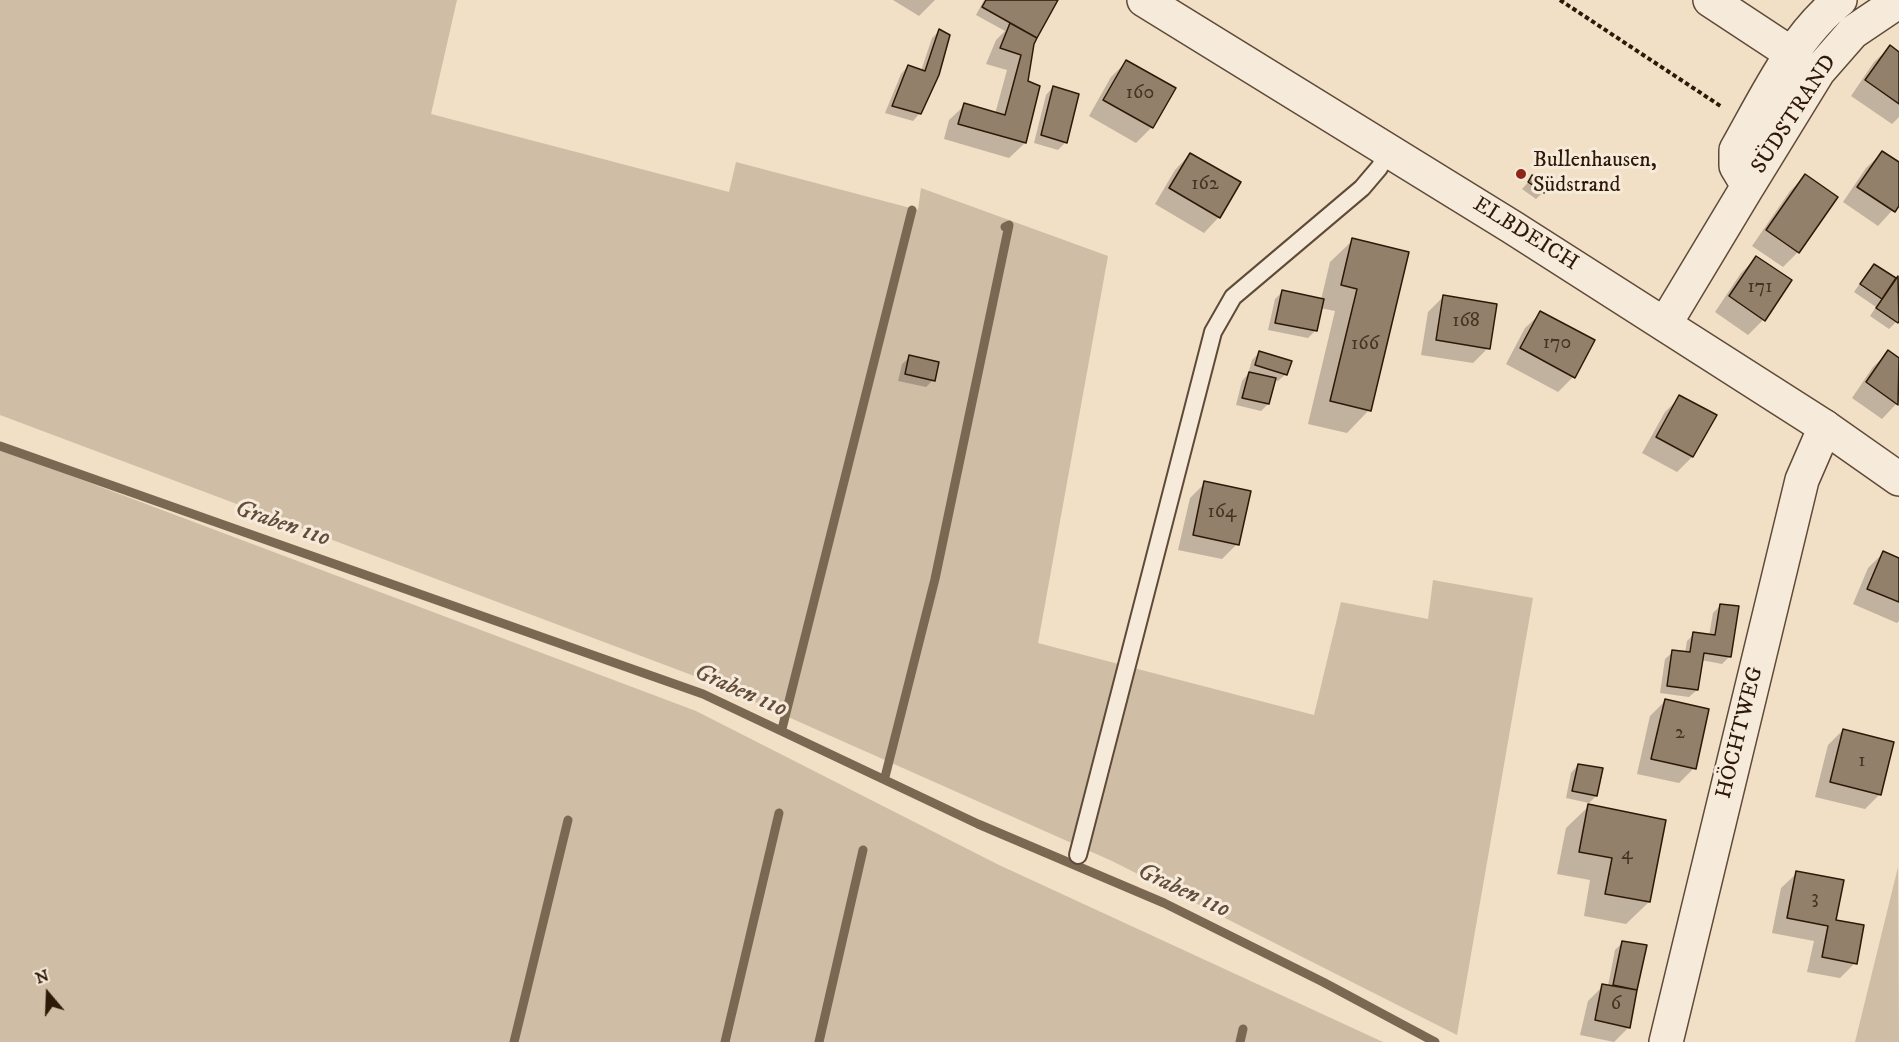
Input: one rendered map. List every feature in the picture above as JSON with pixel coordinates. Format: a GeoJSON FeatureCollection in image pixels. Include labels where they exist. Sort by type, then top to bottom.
{"type":"FeatureCollection","features":[{"type":"Feature","properties":{"kind":"street","name":"ELBDEICH"},"geometry":{"type":"LineString","coordinates":[[1144,0],[1665,324],[1825,427],[1899,479]]}},
{"type":"Feature","properties":{"kind":"street","name":"SÜDSTRAND"},"geometry":{"type":"LineString","coordinates":[[1748,186],[1736,166],[1736,150],[1792,54],[1828,10],[1840,0]]}},
{"type":"Feature","properties":{"kind":"street","name":"SÜDSTRAND"},"geometry":{"type":"LineString","coordinates":[[1665,324],[1818,72],[1853,32],[1899,1]]}},
{"type":"Feature","properties":{"kind":"street","name":"SÜDSTRAND"},"geometry":{"type":"LineString","coordinates":[[1724,4],[1792,54]]}},
{"type":"Feature","properties":{"kind":"street","name":"HÖCHTWEG"},"geometry":{"type":"LineString","coordinates":[[1666,1042],[1802,480],[1825,427]]}},
{"type":"Feature","properties":{"kind":"lane"},"geometry":{"type":"LineString","coordinates":[[1078,855],[1213,332],[1233,297],[1362,188],[1379,168],[1389,151]]}},
{"type":"Feature","properties":{"kind":"path"},"geometry":{"type":"LineString","coordinates":[[1560,0],[1750,126]]}},
{"type":"Feature","properties":{"kind":"shaded area"},"geometry":{"type":"Polygon","coordinates":[[[0,0],[457,0],[431,114],[729,192],[736,162],[918,210],[921,188],[1108,256],[1038,643],[1314,715],[1341,602],[1428,619],[1433,580],[1533,598],[1457,1035],[1112,861],[705,680],[0,415],[0,0]]]}},
{"type":"Feature","properties":{"kind":"shaded area"},"geometry":{"type":"Polygon","coordinates":[[[0,449],[696,711],[999,865],[1383,1042],[0,1042],[0,449]]]}},
{"type":"Feature","properties":{"kind":"shaded area"},"geometry":{"type":"Polygon","coordinates":[[[1898,867],[1899,1042],[1855,1042],[1898,867]]]}},
{"type":"Feature","properties":{"kind":"building"},"geometry":{"type":"Polygon","coordinates":[[[986,0],[1058,0],[1037,38],[982,7],[986,0]]]}},
{"type":"Feature","properties":{"kind":"building"},"geometry":{"type":"Polygon","coordinates":[[[1010,23],[1037,38],[1028,81],[1040,86],[1026,143],[958,124],[964,103],[1005,115],[1021,55],[1000,48],[1010,23]]]}},
{"type":"Feature","properties":{"kind":"building"},"geometry":{"type":"Polygon","coordinates":[[[939,29],[950,35],[939,75],[921,114],[892,106],[908,65],[925,71],[939,29]]]}},
{"type":"Feature","properties":{"kind":"building"},"geometry":{"type":"Polygon","coordinates":[[[1890,45],[1899,52],[1899,104],[1865,80],[1890,45]]]}},
{"type":"Feature","properties":{"kind":"building"},"geometry":{"type":"Polygon","coordinates":[[[1126,60],[1176,88],[1153,128],[1103,100],[1126,60]]]}},
{"type":"Feature","properties":{"kind":"building"},"geometry":{"type":"Polygon","coordinates":[[[1053,86],[1079,94],[1067,143],[1041,135],[1053,86]]]}},
{"type":"Feature","properties":{"kind":"building"},"geometry":{"type":"Polygon","coordinates":[[[1882,151],[1899,162],[1899,206],[1895,212],[1857,187],[1882,151]]]}},
{"type":"Feature","properties":{"kind":"building"},"geometry":{"type":"Polygon","coordinates":[[[1190,153],[1241,182],[1220,218],[1169,188],[1190,153]]]}},
{"type":"Feature","properties":{"kind":"building"},"geometry":{"type":"Polygon","coordinates":[[[1805,174],[1838,197],[1799,253],[1766,230],[1805,174]]]}},
{"type":"Feature","properties":{"kind":"building"},"geometry":{"type":"Polygon","coordinates":[[[1532,175],[1549,186],[1544,193],[1528,182],[1532,175]]]}},
{"type":"Feature","properties":{"kind":"building"},"geometry":{"type":"Polygon","coordinates":[[[1352,238],[1409,252],[1371,411],[1330,401],[1357,289],[1341,285],[1352,238]]]}},
{"type":"Feature","properties":{"kind":"building"},"geometry":{"type":"Polygon","coordinates":[[[1756,256],[1792,280],[1765,321],[1729,296],[1756,256]]]}},
{"type":"Feature","properties":{"kind":"building"},"geometry":{"type":"Polygon","coordinates":[[[1874,264],[1896,278],[1882,299],[1860,284],[1874,264]]]}},
{"type":"Feature","properties":{"kind":"building"},"geometry":{"type":"Polygon","coordinates":[[[1898,276],[1899,321],[1898,323],[1876,308],[1898,276]]]}},
{"type":"Feature","properties":{"kind":"building"},"geometry":{"type":"Polygon","coordinates":[[[1282,290],[1324,299],[1317,331],[1275,323],[1282,290]]]}},
{"type":"Feature","properties":{"kind":"building"},"geometry":{"type":"Polygon","coordinates":[[[1443,295],[1497,304],[1490,349],[1436,340],[1443,295]]]}},
{"type":"Feature","properties":{"kind":"building"},"geometry":{"type":"Polygon","coordinates":[[[1540,311],[1595,340],[1575,378],[1520,348],[1540,311]]]}},
{"type":"Feature","properties":{"kind":"building"},"geometry":{"type":"Polygon","coordinates":[[[1888,350],[1899,358],[1898,405],[1866,382],[1888,350]]]}},
{"type":"Feature","properties":{"kind":"building"},"geometry":{"type":"Polygon","coordinates":[[[1259,351],[1292,361],[1287,375],[1255,365],[1259,351]]]}},
{"type":"Feature","properties":{"kind":"building"},"geometry":{"type":"Polygon","coordinates":[[[909,355],[939,362],[935,381],[905,374],[909,355]]]}},
{"type":"Feature","properties":{"kind":"building"},"geometry":{"type":"Polygon","coordinates":[[[1249,372],[1276,378],[1269,404],[1242,398],[1249,372]]]}},
{"type":"Feature","properties":{"kind":"building"},"geometry":{"type":"Polygon","coordinates":[[[1679,395],[1717,415],[1693,457],[1656,437],[1679,395]]]}},
{"type":"Feature","properties":{"kind":"building"},"geometry":{"type":"Polygon","coordinates":[[[1204,481],[1251,491],[1239,545],[1193,535],[1204,481]]]}},
{"type":"Feature","properties":{"kind":"building"},"geometry":{"type":"Polygon","coordinates":[[[1883,551],[1899,558],[1899,602],[1867,589],[1883,551]]]}},
{"type":"Feature","properties":{"kind":"building"},"geometry":{"type":"Polygon","coordinates":[[[1720,604],[1739,606],[1731,657],[1704,653],[1698,690],[1667,686],[1672,650],[1690,652],[1693,632],[1715,635],[1720,604]]]}},
{"type":"Feature","properties":{"kind":"building"},"geometry":{"type":"Polygon","coordinates":[[[1665,699],[1709,709],[1696,769],[1651,759],[1665,699]]]}},
{"type":"Feature","properties":{"kind":"building"},"geometry":{"type":"Polygon","coordinates":[[[1843,729],[1894,742],[1881,795],[1830,782],[1843,729]]]}},
{"type":"Feature","properties":{"kind":"building"},"geometry":{"type":"Polygon","coordinates":[[[1578,764],[1603,768],[1597,796],[1572,791],[1578,764]]]}},
{"type":"Feature","properties":{"kind":"building"},"geometry":{"type":"Polygon","coordinates":[[[1588,804],[1666,820],[1650,902],[1605,894],[1612,858],[1579,852],[1588,804]]]}},
{"type":"Feature","properties":{"kind":"building"},"geometry":{"type":"Polygon","coordinates":[[[1796,871],[1844,880],[1836,920],[1864,925],[1857,964],[1822,957],[1828,926],[1787,918],[1796,871]]]}},
{"type":"Feature","properties":{"kind":"building"},"geometry":{"type":"Polygon","coordinates":[[[1622,941],[1647,945],[1637,990],[1613,985],[1622,941]]]}},
{"type":"Feature","properties":{"kind":"building"},"geometry":{"type":"Polygon","coordinates":[[[1602,984],[1637,990],[1630,1028],[1595,1020],[1602,984]]]}},
{"type":"Feature","properties":{"kind":"waterway"},"geometry":{"type":"LineString","coordinates":[[782,729],[912,210]]}},
{"type":"Feature","properties":{"kind":"waterway"},"geometry":{"type":"LineString","coordinates":[[885,777],[935,579],[1009,225],[1005,227]]}},
{"type":"Feature","properties":{"kind":"waterway","name":"Graben 110"},"geometry":{"type":"LineString","coordinates":[[0,446],[703,694],[978,824],[1164,903],[1323,982],[1435,1042]]}},
{"type":"Feature","properties":{"kind":"waterway"},"geometry":{"type":"LineString","coordinates":[[725,1042],[779,813]]}},
{"type":"Feature","properties":{"kind":"waterway"},"geometry":{"type":"LineString","coordinates":[[514,1042],[568,820]]}},
{"type":"Feature","properties":{"kind":"waterway"},"geometry":{"type":"LineString","coordinates":[[819,1042],[863,850]]}},
{"type":"Feature","properties":{"kind":"waterway"},"geometry":{"type":"LineString","coordinates":[[1240,1042],[1243,1029]]}},
{"type":"Feature","properties":{"kind":"place","name":"Bullenhausen, Südstrand"},"geometry":{"type":"Point","coordinates":[1521,174]}}]}
